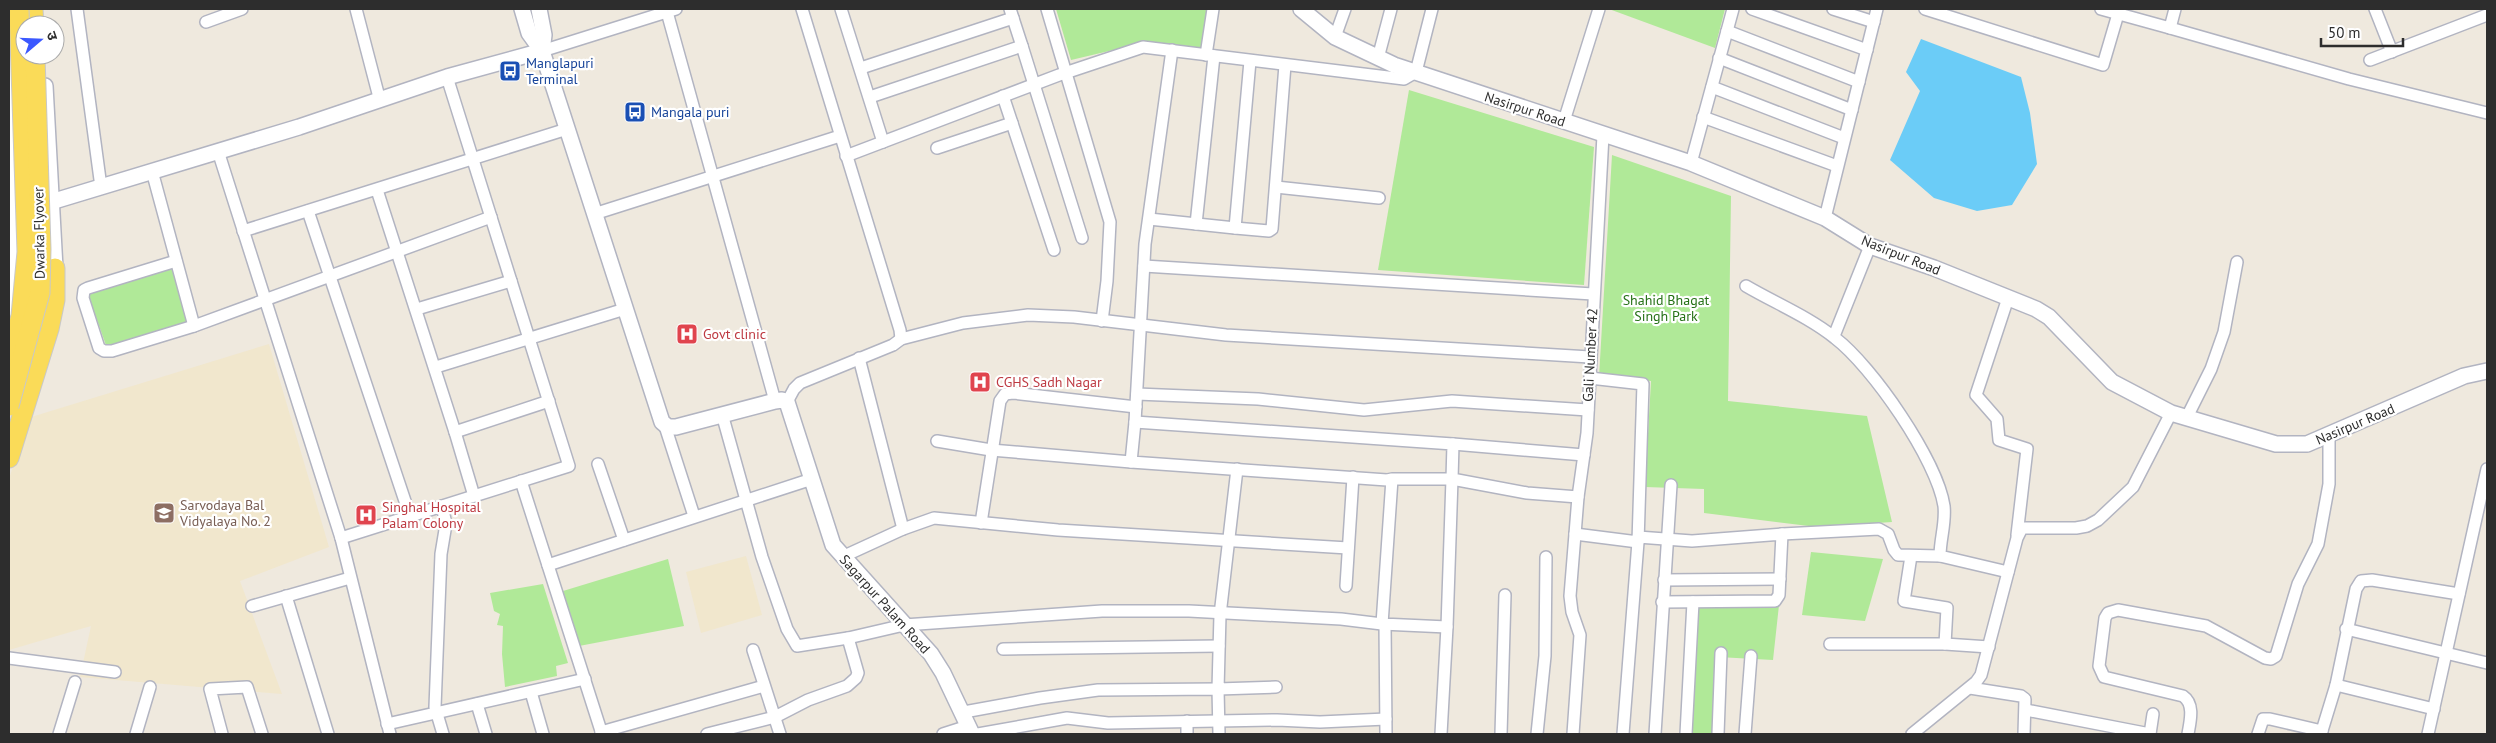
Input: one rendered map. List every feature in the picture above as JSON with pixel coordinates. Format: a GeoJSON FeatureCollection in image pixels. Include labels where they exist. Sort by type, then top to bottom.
{"type":"FeatureCollection","features":[{"type":"Feature","properties":{"kind":"main road","name":"Dwarka Flyover"},"geometry":{"type":"LineString","coordinates":[[9,358],[21,316],[27,252],[20,9]]}},
{"type":"Feature","properties":{"kind":"main road","name":"Dwarka Flyover"},"geometry":{"type":"LineString","coordinates":[[9,406],[40,293],[42,249],[35,65]]}},
{"type":"Feature","properties":{"kind":"main road"},"geometry":{"type":"LineString","coordinates":[[9,458],[49,329],[55,300],[55,268]]}},
{"type":"Feature","properties":{"kind":"street"},"geometry":{"type":"LineString","coordinates":[[77,9],[101,187]]}},
{"type":"Feature","properties":{"kind":"street"},"geometry":{"type":"LineString","coordinates":[[206,22],[242,9]]}},
{"type":"Feature","properties":{"kind":"street"},"geometry":{"type":"LineString","coordinates":[[356,9],[380,101]]}},
{"type":"Feature","properties":{"kind":"street"},"geometry":{"type":"LineString","coordinates":[[522,9],[529,34],[542,51],[657,411],[665,426],[694,516]]}},
{"type":"Feature","properties":{"kind":"street"},"geometry":{"type":"LineString","coordinates":[[538,9],[544,35],[542,51]]}},
{"type":"Feature","properties":{"kind":"street"},"geometry":{"type":"LineString","coordinates":[[802,9],[900,330],[901,339]]}},
{"type":"Feature","properties":{"kind":"street"},"geometry":{"type":"LineString","coordinates":[[841,9],[870,97],[882,142]]}},
{"type":"Feature","properties":{"kind":"street"},"geometry":{"type":"LineString","coordinates":[[1047,9],[1110,222],[1107,281],[1102,321]]}},
{"type":"Feature","properties":{"kind":"street"},"geometry":{"type":"LineString","coordinates":[[1196,224],[1213,9]]}},
{"type":"Feature","properties":{"kind":"street","name":"Nasirpur Road"},"geometry":{"type":"LineString","coordinates":[[1301,9],[1335,37],[1378,58],[1691,163],[1824,218],[1870,246],[1934,268],[2036,309],[2049,318],[2112,382],[2171,413],[2276,444],[2307,444],[2464,376],[2487,371]]}},
{"type":"Feature","properties":{"kind":"street"},"geometry":{"type":"LineString","coordinates":[[1335,37],[1345,9]]}},
{"type":"Feature","properties":{"kind":"street"},"geometry":{"type":"LineString","coordinates":[[1378,58],[1391,9]]}},
{"type":"Feature","properties":{"kind":"street"},"geometry":{"type":"LineString","coordinates":[[846,156],[1033,84],[1143,47],[1395,79],[1404,78],[1416,72],[1432,9]]}},
{"type":"Feature","properties":{"kind":"street"},"geometry":{"type":"LineString","coordinates":[[1564,121],[1599,9]]}},
{"type":"Feature","properties":{"kind":"street"},"geometry":{"type":"LineString","coordinates":[[1691,163],[1733,9]]}},
{"type":"Feature","properties":{"kind":"street"},"geometry":{"type":"LineString","coordinates":[[1752,9],[1867,50]]}},
{"type":"Feature","properties":{"kind":"street"},"geometry":{"type":"LineString","coordinates":[[1833,9],[1874,22]]}},
{"type":"Feature","properties":{"kind":"street"},"geometry":{"type":"LineString","coordinates":[[1824,218],[1877,9]]}},
{"type":"Feature","properties":{"kind":"street"},"geometry":{"type":"LineString","coordinates":[[1925,9],[1946,12],[2102,65],[2118,14]]}},
{"type":"Feature","properties":{"kind":"street"},"geometry":{"type":"LineString","coordinates":[[2101,9],[2349,79],[2487,113]]}},
{"type":"Feature","properties":{"kind":"street"},"geometry":{"type":"LineString","coordinates":[[2170,28],[2176,9]]}},
{"type":"Feature","properties":{"kind":"street"},"geometry":{"type":"LineString","coordinates":[[2375,9],[2392,52]]}},
{"type":"Feature","properties":{"kind":"street"},"geometry":{"type":"LineString","coordinates":[[14,208],[51,202],[101,187],[380,101],[447,77],[542,51],[671,10],[711,177],[785,405]]}},
{"type":"Feature","properties":{"kind":"street"},"geometry":{"type":"LineString","coordinates":[[861,68],[1012,13],[1082,238]]}},
{"type":"Feature","properties":{"kind":"street"},"geometry":{"type":"LineString","coordinates":[[2370,60],[2487,15]]}},
{"type":"Feature","properties":{"kind":"street"},"geometry":{"type":"LineString","coordinates":[[9,23],[14,208],[9,316]]}},
{"type":"Feature","properties":{"kind":"street"},"geometry":{"type":"LineString","coordinates":[[1727,32],[1859,82]]}},
{"type":"Feature","properties":{"kind":"street"},"geometry":{"type":"LineString","coordinates":[[870,97],[1022,46]]}},
{"type":"Feature","properties":{"kind":"street"},"geometry":{"type":"LineString","coordinates":[[1131,462],[1144,266],[1172,50]]}},
{"type":"Feature","properties":{"kind":"street"},"geometry":{"type":"LineString","coordinates":[[1719,58],[1852,110]]}},
{"type":"Feature","properties":{"kind":"street"},"geometry":{"type":"LineString","coordinates":[[1235,228],[1250,61]]}},
{"type":"Feature","properties":{"kind":"street"},"geometry":{"type":"LineString","coordinates":[[9,436],[45,328],[55,268],[44,65]]}},
{"type":"Feature","properties":{"kind":"street"},"geometry":{"type":"LineString","coordinates":[[1149,219],[1272,230],[1284,65]]}},
{"type":"Feature","properties":{"kind":"street"},"geometry":{"type":"LineString","coordinates":[[341,538],[569,466],[447,77]]}},
{"type":"Feature","properties":{"kind":"street"},"geometry":{"type":"LineString","coordinates":[[1712,87],[1844,138]]}},
{"type":"Feature","properties":{"kind":"street"},"geometry":{"type":"LineString","coordinates":[[1003,96],[1054,250]]}},
{"type":"Feature","properties":{"kind":"street"},"geometry":{"type":"LineString","coordinates":[[1703,117],[1838,166]]}},
{"type":"Feature","properties":{"kind":"street"},"geometry":{"type":"LineString","coordinates":[[937,148],[1012,123]]}},
{"type":"Feature","properties":{"kind":"street"},"geometry":{"type":"LineString","coordinates":[[243,231],[567,129]]}},
{"type":"Feature","properties":{"kind":"street","name":"Gali Number 42"},"geometry":{"type":"LineString","coordinates":[[1573,734],[1580,635],[1570,606],[1578,498],[1588,410],[1603,135]]}},
{"type":"Feature","properties":{"kind":"street"},"geometry":{"type":"LineString","coordinates":[[594,214],[840,136]]}},
{"type":"Feature","properties":{"kind":"street"},"geometry":{"type":"LineString","coordinates":[[218,151],[341,538],[389,729],[437,713],[585,679]]}},
{"type":"Feature","properties":{"kind":"street"},"geometry":{"type":"LineString","coordinates":[[152,171],[194,326]]}},
{"type":"Feature","properties":{"kind":"street"},"geometry":{"type":"LineString","coordinates":[[1276,187],[1379,198]]}},
{"type":"Feature","properties":{"kind":"street"},"geometry":{"type":"LineString","coordinates":[[377,190],[436,367],[474,496]]}},
{"type":"Feature","properties":{"kind":"street"},"geometry":{"type":"LineString","coordinates":[[308,211],[410,516]]}},
{"type":"Feature","properties":{"kind":"street"},"geometry":{"type":"LineString","coordinates":[[176,261],[88,288],[83,294],[83,298],[99,348],[104,351],[112,351],[194,326],[264,298],[491,217]]}},
{"type":"Feature","properties":{"kind":"street"},"geometry":{"type":"LineString","coordinates":[[1834,336],[1870,246]]}},
{"type":"Feature","properties":{"kind":"street"},"geometry":{"type":"LineString","coordinates":[[2187,417],[2211,369],[2224,332],[2237,262]]}},
{"type":"Feature","properties":{"kind":"street"},"geometry":{"type":"LineString","coordinates":[[1144,266],[1593,294]]}},
{"type":"Feature","properties":{"kind":"street"},"geometry":{"type":"LineString","coordinates":[[417,309],[511,281]]}},
{"type":"Feature","properties":{"kind":"street"},"geometry":{"type":"LineString","coordinates":[[1746,286],[1834,336],[1891,399],[1931,468],[1944,507],[1940,556]]}},
{"type":"Feature","properties":{"kind":"street"},"geometry":{"type":"LineString","coordinates":[[1912,734],[1970,688],[1981,675],[2017,538],[2026,449],[1999,440],[1997,420],[1976,395],[2008,298]]}},
{"type":"Feature","properties":{"kind":"street"},"geometry":{"type":"LineString","coordinates":[[436,367],[624,310]]}},
{"type":"Feature","properties":{"kind":"street"},"geometry":{"type":"LineString","coordinates":[[785,405],[794,389],[800,383],[893,345],[901,339],[963,323],[1028,315],[1226,335],[1590,357]]}},
{"type":"Feature","properties":{"kind":"street"},"geometry":{"type":"LineString","coordinates":[[859,358],[903,529]]}},
{"type":"Feature","properties":{"kind":"street"},"geometry":{"type":"LineString","coordinates":[[1590,378],[1643,384],[1638,540],[1623,734]]}},
{"type":"Feature","properties":{"kind":"street"},"geometry":{"type":"LineString","coordinates":[[981,523],[1000,401],[1005,394],[1013,393],[1136,408]]}},
{"type":"Feature","properties":{"kind":"street"},"geometry":{"type":"LineString","coordinates":[[1137,394],[1258,399],[1364,410],[1452,401],[1588,410]]}},
{"type":"Feature","properties":{"kind":"street"},"geometry":{"type":"LineString","coordinates":[[455,432],[549,401]]}},
{"type":"Feature","properties":{"kind":"street"},"geometry":{"type":"LineString","coordinates":[[665,426],[676,428],[722,414],[785,405]]}},
{"type":"Feature","properties":{"kind":"street","name":"Sagarpur Palam Road"},"geometry":{"type":"LineString","coordinates":[[785,405],[812,479],[833,545],[937,663],[971,727]]}},
{"type":"Feature","properties":{"kind":"street"},"geometry":{"type":"LineString","coordinates":[[2017,538],[2022,528],[2076,528],[2087,526],[2098,520],[2133,487],[2171,413]]}},
{"type":"Feature","properties":{"kind":"street"},"geometry":{"type":"LineString","coordinates":[[722,414],[762,557],[794,643],[797,646],[808,646],[904,625],[1025,615],[1111,611],[1153,610],[1221,613],[1447,627]]}},
{"type":"Feature","properties":{"kind":"street"},"geometry":{"type":"LineString","coordinates":[[1135,422],[1584,455]]}},
{"type":"Feature","properties":{"kind":"street"},"geometry":{"type":"LineString","coordinates":[[2188,734],[2191,705],[2189,699],[2104,677],[2100,672],[2099,666],[2105,618],[2108,612],[2118,610],[2197,624],[2265,658],[2272,659],[2276,656],[2298,584],[2318,544],[2329,484],[2329,436]]}},
{"type":"Feature","properties":{"kind":"street"},"geometry":{"type":"LineString","coordinates":[[937,441],[991,450],[1131,462],[1392,480],[1452,479],[1527,493],[1578,498]]}},
{"type":"Feature","properties":{"kind":"street"},"geometry":{"type":"LineString","coordinates":[[1440,734],[1447,627],[1453,444]]}},
{"type":"Feature","properties":{"kind":"street"},"geometry":{"type":"LineString","coordinates":[[598,464],[624,540]]}},
{"type":"Feature","properties":{"kind":"street"},"geometry":{"type":"LineString","coordinates":[[1219,734],[1218,689],[1221,613],[1237,469]]}},
{"type":"Feature","properties":{"kind":"street"},"geometry":{"type":"LineString","coordinates":[[2428,734],[2487,469]]}},
{"type":"Feature","properties":{"kind":"street"},"geometry":{"type":"LineString","coordinates":[[1346,586],[1354,477]]}},
{"type":"Feature","properties":{"kind":"street"},"geometry":{"type":"LineString","coordinates":[[548,564],[812,479]]}},
{"type":"Feature","properties":{"kind":"street"},"geometry":{"type":"LineString","coordinates":[[1386,734],[1384,624],[1392,480]]}},
{"type":"Feature","properties":{"kind":"street"},"geometry":{"type":"LineString","coordinates":[[521,481],[601,733],[764,686]]}},
{"type":"Feature","properties":{"kind":"street"},"geometry":{"type":"LineString","coordinates":[[1655,734],[1671,485]]}},
{"type":"Feature","properties":{"kind":"street"},"geometry":{"type":"LineString","coordinates":[[442,506],[446,524],[441,554],[435,707],[443,734]]}},
{"type":"Feature","properties":{"kind":"street"},"geometry":{"type":"LineString","coordinates":[[842,557],[903,529],[934,518],[1058,530],[1348,548]]}},
{"type":"Feature","properties":{"kind":"street"},"geometry":{"type":"LineString","coordinates":[[1575,534],[1638,540],[1692,541],[1879,529],[1885,530],[1888,534],[1896,554],[1940,556],[2008,572]]}},
{"type":"Feature","properties":{"kind":"street"},"geometry":{"type":"LineString","coordinates":[[1662,602],[1775,601],[1778,599],[1782,534]]}},
{"type":"Feature","properties":{"kind":"street"},"geometry":{"type":"LineString","coordinates":[[1911,556],[1904,601],[1947,608],[1945,644]]}},
{"type":"Feature","properties":{"kind":"street"},"geometry":{"type":"LineString","coordinates":[[1537,734],[1545,656],[1546,557]]}},
{"type":"Feature","properties":{"kind":"street"},"geometry":{"type":"LineString","coordinates":[[252,606],[350,578]]}},
{"type":"Feature","properties":{"kind":"street"},"geometry":{"type":"LineString","coordinates":[[1664,580],[1780,579]]}},
{"type":"Feature","properties":{"kind":"street"},"geometry":{"type":"LineString","coordinates":[[2258,734],[2263,719],[2270,719],[2322,732],[2336,685],[2346,629],[2356,589],[2361,581],[2372,580],[2459,594]]}},
{"type":"Feature","properties":{"kind":"street"},"geometry":{"type":"LineString","coordinates":[[1501,734],[1505,595]]}},
{"type":"Feature","properties":{"kind":"street"},"geometry":{"type":"LineString","coordinates":[[286,596],[328,734]]}},
{"type":"Feature","properties":{"kind":"street"},"geometry":{"type":"LineString","coordinates":[[1686,734],[1693,602]]}},
{"type":"Feature","properties":{"kind":"street"},"geometry":{"type":"LineString","coordinates":[[2346,629],[2487,663]]}},
{"type":"Feature","properties":{"kind":"street"},"geometry":{"type":"LineString","coordinates":[[707,734],[775,717],[808,700],[840,689],[853,681],[858,673],[848,638]]}},
{"type":"Feature","properties":{"kind":"street"},"geometry":{"type":"LineString","coordinates":[[1830,644],[1945,644],[1988,647]]}},
{"type":"Feature","properties":{"kind":"street"},"geometry":{"type":"LineString","coordinates":[[1004,649],[1219,646]]}},
{"type":"Feature","properties":{"kind":"street"},"geometry":{"type":"LineString","coordinates":[[753,650],[780,734]]}},
{"type":"Feature","properties":{"kind":"street"},"geometry":{"type":"LineString","coordinates":[[1718,734],[1721,653]]}},
{"type":"Feature","properties":{"kind":"street"},"geometry":{"type":"LineString","coordinates":[[1745,734],[1751,656]]}},
{"type":"Feature","properties":{"kind":"street"},"geometry":{"type":"LineString","coordinates":[[9,658],[115,672]]}},
{"type":"Feature","properties":{"kind":"street"},"geometry":{"type":"LineString","coordinates":[[59,734],[75,682]]}},
{"type":"Feature","properties":{"kind":"street"},"geometry":{"type":"LineString","coordinates":[[2336,685],[2434,709]]}},
{"type":"Feature","properties":{"kind":"street"},"geometry":{"type":"LineString","coordinates":[[136,734],[150,687]]}},
{"type":"Feature","properties":{"kind":"street"},"geometry":{"type":"LineString","coordinates":[[222,734],[210,689],[247,687],[262,734]]}},
{"type":"Feature","properties":{"kind":"street"},"geometry":{"type":"LineString","coordinates":[[944,734],[971,727],[1040,698],[1098,690],[1276,687]]}},
{"type":"Feature","properties":{"kind":"street"},"geometry":{"type":"LineString","coordinates":[[1970,688],[2021,696],[2025,699],[2024,734]]}},
{"type":"Feature","properties":{"kind":"street"},"geometry":{"type":"LineString","coordinates":[[531,692],[543,734]]}},
{"type":"Feature","properties":{"kind":"street"},"geometry":{"type":"LineString","coordinates":[[478,704],[486,734]]}},
{"type":"Feature","properties":{"kind":"street"},"geometry":{"type":"LineString","coordinates":[[2026,710],[2150,734],[2153,714]]}},
{"type":"Feature","properties":{"kind":"street"},"geometry":{"type":"LineString","coordinates":[[971,727],[1067,718],[1108,724],[1277,720],[1320,722],[1386,719]]}},
{"type":"Feature","properties":{"kind":"street"},"geometry":{"type":"LineString","coordinates":[[1187,721],[1187,734]]}},
{"type":"Feature","properties":{"kind":"street"},"geometry":{"type":"LineString","coordinates":[[1320,722],[1320,734]]}},
{"type":"Feature","properties":{"kind":"shaded area","name":"Sarvodaya Bal Vidyalaya No. 2"},"geometry":{"type":"Polygon","coordinates":[[[269,344],[329,547],[240,581],[282,694],[80,677],[91,626],[9,650],[9,479],[28,418],[269,344]]]}},
{"type":"Feature","properties":{"kind":"shaded area"},"geometry":{"type":"Polygon","coordinates":[[[746,556],[762,615],[701,633],[686,572],[746,556]]]}},
{"type":"Feature","properties":{"kind":"green space"},"geometry":{"type":"Polygon","coordinates":[[[1056,9],[1207,9],[1203,48],[1143,43],[1071,60],[1056,9]]]}},
{"type":"Feature","properties":{"kind":"green space"},"geometry":{"type":"Polygon","coordinates":[[[1609,9],[1725,9],[1715,48],[1609,9]]]}},
{"type":"Feature","properties":{"kind":"green space","name":"Shahid Bhagat Singh Park"},"geometry":{"type":"Polygon","coordinates":[[[1409,90],[1594,147],[1584,285],[1378,270],[1409,90]]]}},
{"type":"Feature","properties":{"kind":"green space","name":"Shahid Bhagat Singh Park"},"geometry":{"type":"Polygon","coordinates":[[[1612,155],[1731,196],[1728,401],[1867,416],[1892,522],[1817,527],[1704,513],[1704,489],[1645,487],[1651,381],[1599,377],[1612,155]]]}},
{"type":"Feature","properties":{"kind":"green space"},"geometry":{"type":"Polygon","coordinates":[[[174,265],[190,322],[107,348],[87,292],[174,265]]]}},
{"type":"Feature","properties":{"kind":"green space"},"geometry":{"type":"Polygon","coordinates":[[[1811,552],[1883,559],[1865,621],[1802,615],[1811,552]]]}},
{"type":"Feature","properties":{"kind":"green space"},"geometry":{"type":"Polygon","coordinates":[[[668,559],[684,626],[579,646],[563,591],[668,559]]]}},
{"type":"Feature","properties":{"kind":"green space"},"geometry":{"type":"Polygon","coordinates":[[[543,584],[568,663],[556,666],[557,676],[505,687],[502,654],[503,626],[497,625],[500,614],[494,611],[490,593],[543,584]]]}},
{"type":"Feature","properties":{"kind":"green space"},"geometry":{"type":"Polygon","coordinates":[[[1699,603],[1779,605],[1773,660],[1718,657],[1716,734],[1688,734],[1699,603]]]}},
{"type":"Feature","properties":{"kind":"water"},"geometry":{"type":"Polygon","coordinates":[[[1921,39],[2021,77],[2030,113],[2037,164],[2012,205],[1977,211],[1934,198],[1890,160],[1920,91],[1906,72],[1921,39]]]}},
{"type":"Feature","properties":{"kind":"place","name":"Manglapuri Terminal"},"geometry":{"type":"Point","coordinates":[510,71]}},
{"type":"Feature","properties":{"kind":"place","name":"Mangala puri"},"geometry":{"type":"Point","coordinates":[635,112]}},
{"type":"Feature","properties":{"kind":"place","name":"Govt clinic"},"geometry":{"type":"Point","coordinates":[687,334]}},
{"type":"Feature","properties":{"kind":"place","name":"CGHS Sadh Nagar"},"geometry":{"type":"Point","coordinates":[980,382]}},
{"type":"Feature","properties":{"kind":"place","name":"Sarvodaya Bal Vidyalaya No. 2"},"geometry":{"type":"Point","coordinates":[164,513]}},
{"type":"Feature","properties":{"kind":"place","name":"Singhal Hospital Palam Colony"},"geometry":{"type":"Point","coordinates":[366,515]}}]}
